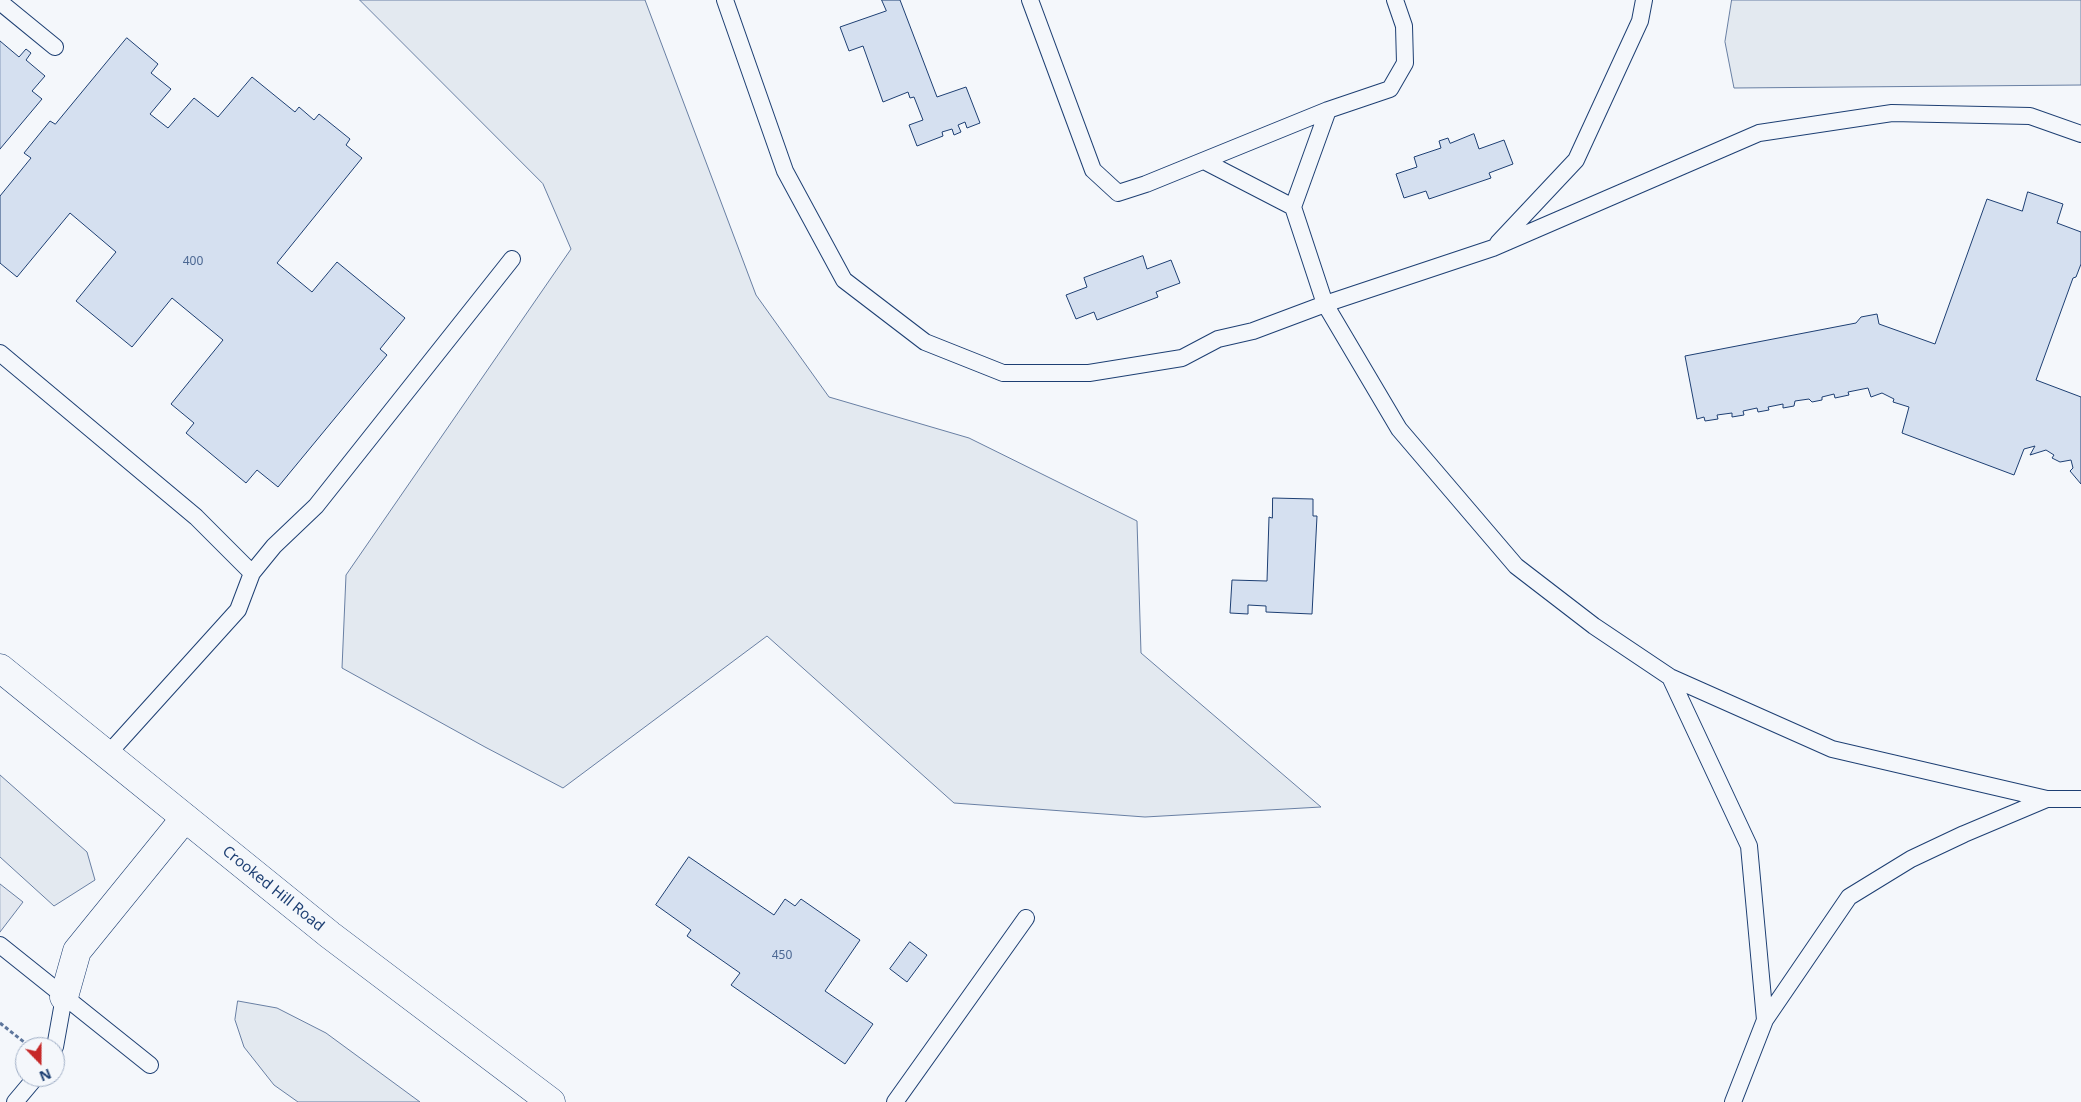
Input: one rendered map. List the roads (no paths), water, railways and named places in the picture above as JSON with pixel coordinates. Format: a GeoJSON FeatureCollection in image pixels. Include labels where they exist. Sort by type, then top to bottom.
{"type":"FeatureCollection","features":[{"type":"Feature","properties":{"kind":"main road","name":"Crooked Hill Road"},"geometry":{"type":"LineString","coordinates":[[0,668],[330,935],[551,1102]]}},
{"type":"Feature","properties":{"kind":"main road"},"geometry":{"type":"LineString","coordinates":[[64,997],[77,951],[185,818]]}},
{"type":"Feature","properties":{"kind":"lane"},"geometry":{"type":"LineString","coordinates":[[725,0],[785,171],[844,280],[926,342],[1004,373],[1089,373],[1182,358],[1218,339],[1253,331],[1325,304],[1493,248],[1759,133],[1892,113],[2030,116],[2081,134]]}},
{"type":"Feature","properties":{"kind":"lane"},"geometry":{"type":"LineString","coordinates":[[1030,0],[1093,170],[1118,193],[1146,184],[1328,110],[1390,89],[1405,63],[1404,26],[1395,0]]}},
{"type":"Feature","properties":{"kind":"lane"},"geometry":{"type":"LineString","coordinates":[[1493,248],[1576,160],[1640,21],[1644,0]]}},
{"type":"Feature","properties":{"kind":"lane"},"geometry":{"type":"LineString","coordinates":[[0,2],[55,47]]}},
{"type":"Feature","properties":{"kind":"lane"},"geometry":{"type":"LineString","coordinates":[[1328,110],[1293,207],[1325,304],[1399,430],[1516,566],[1594,626],[1670,677],[1832,749],[2047,799],[2081,799]]}},
{"type":"Feature","properties":{"kind":"lane"},"geometry":{"type":"LineString","coordinates":[[1204,161],[1293,207]]}},
{"type":"Feature","properties":{"kind":"lane"},"geometry":{"type":"LineString","coordinates":[[107,755],[238,610],[252,573],[274,546],[316,506],[512,259]]}},
{"type":"Feature","properties":{"kind":"lane"},"geometry":{"type":"LineString","coordinates":[[0,353],[196,516],[252,573]]}},
{"type":"Feature","properties":{"kind":"lane"},"geometry":{"type":"LineString","coordinates":[[1670,677],[1749,846],[1765,1020]]}},
{"type":"Feature","properties":{"kind":"lane"},"geometry":{"type":"LineString","coordinates":[[1733,1102],[1765,1020],[1849,897],[1911,859],[2047,799]]}},
{"type":"Feature","properties":{"kind":"lane"},"geometry":{"type":"LineString","coordinates":[[894,1102],[1026,918]]}},
{"type":"Feature","properties":{"kind":"lane"},"geometry":{"type":"LineString","coordinates":[[0,945],[150,1065]]}},
{"type":"Feature","properties":{"kind":"lane"},"geometry":{"type":"LineString","coordinates":[[57,1037],[64,997]]}},
{"type":"Feature","properties":{"kind":"lane"},"geometry":{"type":"LineString","coordinates":[[16,1102],[28,1087]]}}]}
